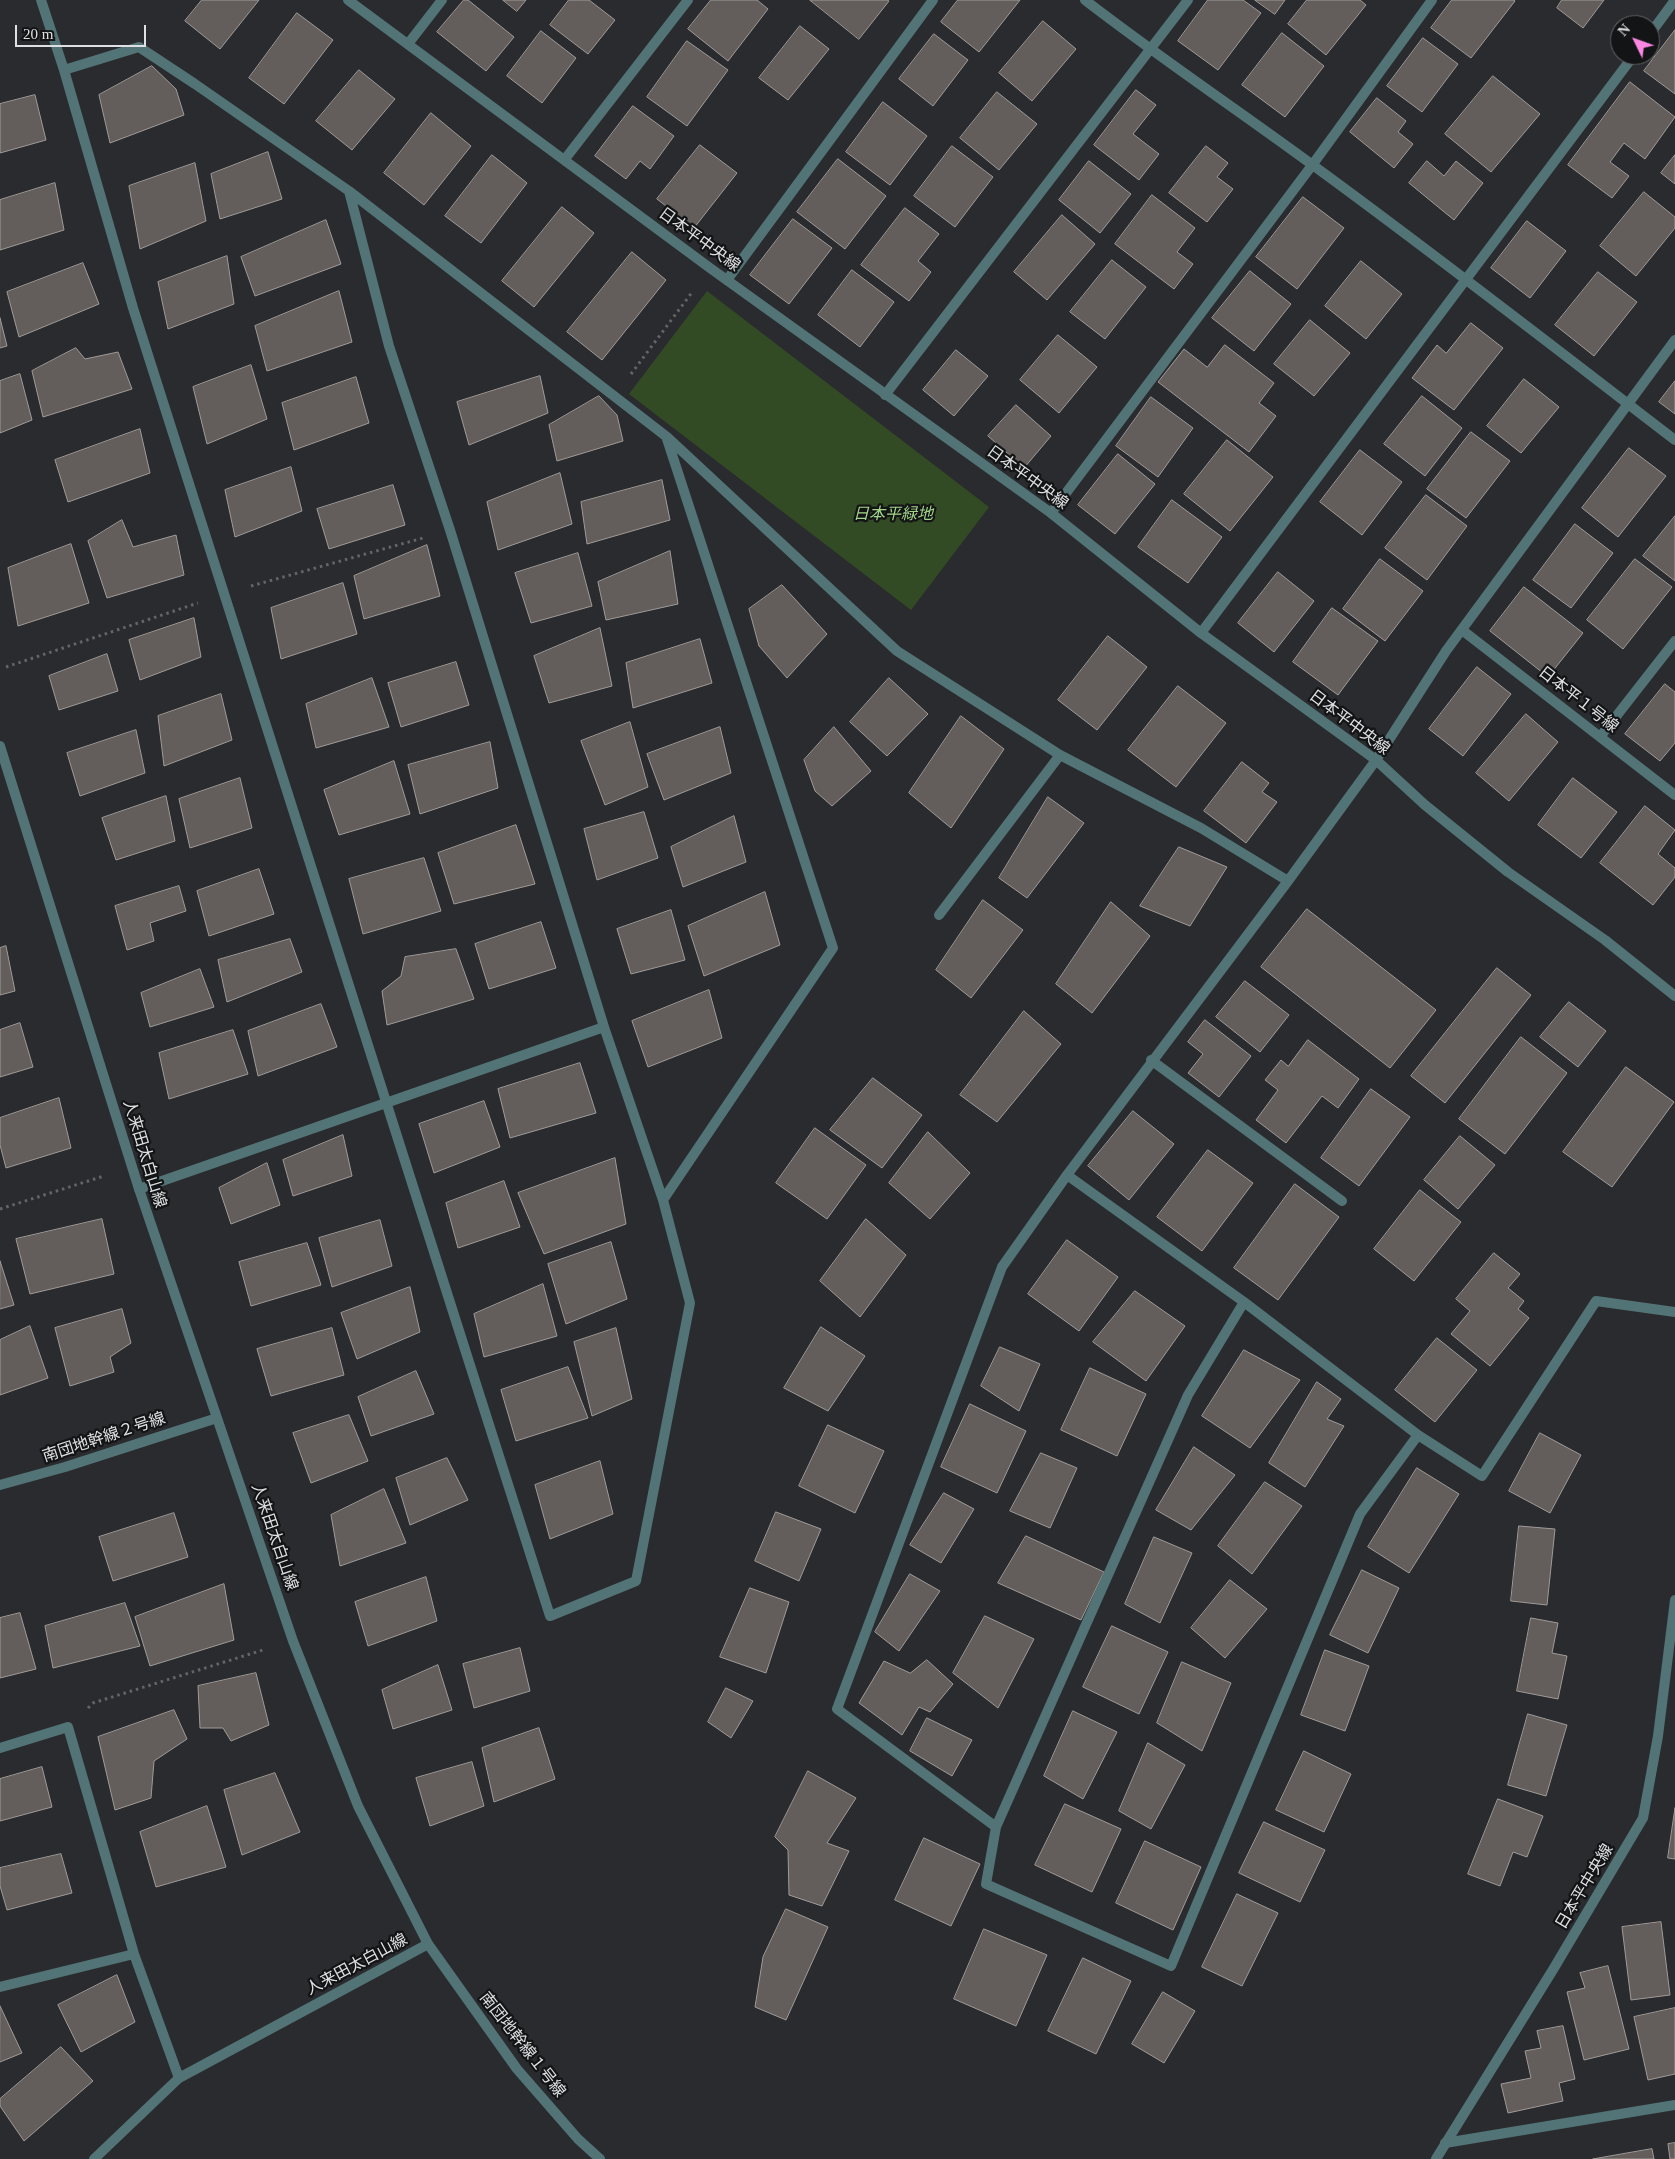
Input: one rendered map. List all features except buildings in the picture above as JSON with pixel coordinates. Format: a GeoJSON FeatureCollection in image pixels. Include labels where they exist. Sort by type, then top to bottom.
{"type":"FeatureCollection","features":[{"type":"Feature","properties":{"kind":"street"},"geometry":{"type":"LineString","coordinates":[[41,0],[64,70],[136,317],[550,1616],[636,1580],[690,1303],[663,1200],[604,1027],[453,540],[389,346],[349,191]]}},
{"type":"Feature","properties":{"kind":"street","name":"日本平中央線"},"geometry":{"type":"LineString","coordinates":[[348,0],[710,268],[1051,513],[1201,633],[1376,760],[1425,805],[1508,872],[1605,940],[1675,996]]}},
{"type":"Feature","properties":{"kind":"street"},"geometry":{"type":"LineString","coordinates":[[408,44],[442,0]]}},
{"type":"Feature","properties":{"kind":"street"},"geometry":{"type":"LineString","coordinates":[[565,159],[688,0]]}},
{"type":"Feature","properties":{"kind":"street"},"geometry":{"type":"LineString","coordinates":[[727,280],[933,0]]}},
{"type":"Feature","properties":{"kind":"street"},"geometry":{"type":"LineString","coordinates":[[1084,0],[1150,50],[1313,164],[1466,278],[1675,440]]}},
{"type":"Feature","properties":{"kind":"street"},"geometry":{"type":"LineString","coordinates":[[885,395],[1188,0]]}},
{"type":"Feature","properties":{"kind":"street"},"geometry":{"type":"LineString","coordinates":[[1051,513],[1313,164],[1432,0]]}},
{"type":"Feature","properties":{"kind":"street"},"geometry":{"type":"LineString","coordinates":[[1660,20],[1675,0]]}},
{"type":"Feature","properties":{"kind":"street"},"geometry":{"type":"LineString","coordinates":[[64,70],[139,47],[195,84],[349,191],[667,437],[897,651],[1060,755],[1202,828],[1288,881]]}},
{"type":"Feature","properties":{"kind":"street"},"geometry":{"type":"LineString","coordinates":[[1201,633],[1626,65]]}},
{"type":"Feature","properties":{"kind":"street"},"geometry":{"type":"LineString","coordinates":[[996,1827],[838,1709],[1002,1267],[1066,1175],[1288,881],[1376,760],[1462,630],[1675,340]]}},
{"type":"Feature","properties":{"kind":"street"},"geometry":{"type":"LineString","coordinates":[[663,1200],[833,948],[667,437]]}},
{"type":"Feature","properties":{"kind":"street","name":"日本平１号線"},"geometry":{"type":"LineString","coordinates":[[1462,630],[1675,795]]}},
{"type":"Feature","properties":{"kind":"street"},"geometry":{"type":"LineString","coordinates":[[1600,737],[1675,641]]}},
{"type":"Feature","properties":{"kind":"street","name":"人来田太白山線"},"geometry":{"type":"LineString","coordinates":[[0,746],[139,1190],[294,1641],[358,1806],[428,1944],[179,2078],[94,2159]]}},
{"type":"Feature","properties":{"kind":"street"},"geometry":{"type":"LineString","coordinates":[[939,915],[1060,755]]}},
{"type":"Feature","properties":{"kind":"street"},"geometry":{"type":"LineString","coordinates":[[139,1190],[604,1027]]}},
{"type":"Feature","properties":{"kind":"street"},"geometry":{"type":"LineString","coordinates":[[1151,1060],[1342,1201]]}},
{"type":"Feature","properties":{"kind":"street"},"geometry":{"type":"LineString","coordinates":[[1066,1175],[1244,1302],[1418,1435],[1482,1476],[1596,1301],[1675,1312]]}},
{"type":"Feature","properties":{"kind":"street"},"geometry":{"type":"LineString","coordinates":[[1244,1302],[1188,1395],[996,1827],[986,1884],[1170,1966],[1360,1514],[1418,1435]]}},
{"type":"Feature","properties":{"kind":"street","name":"南団地幹線２号線"},"geometry":{"type":"LineString","coordinates":[[0,1486],[217,1418]]}},
{"type":"Feature","properties":{"kind":"street","name":"日本平中央線"},"geometry":{"type":"LineString","coordinates":[[1436,2159],[1554,1968],[1643,1818],[1658,1736],[1675,1600]]}},
{"type":"Feature","properties":{"kind":"street"},"geometry":{"type":"LineString","coordinates":[[0,1748],[68,1727],[134,1954],[179,2078]]}},
{"type":"Feature","properties":{"kind":"street","name":"南団地幹線１号線"},"geometry":{"type":"LineString","coordinates":[[428,1944],[517,2069],[578,2139],[600,2159]]}},
{"type":"Feature","properties":{"kind":"street"},"geometry":{"type":"LineString","coordinates":[[0,1987],[134,1954]]}},
{"type":"Feature","properties":{"kind":"street"},"geometry":{"type":"LineString","coordinates":[[1445,2143],[1675,2105]]}},
{"type":"Feature","properties":{"kind":"path"},"geometry":{"type":"LineString","coordinates":[[615,396],[710,268]]}},
{"type":"Feature","properties":{"kind":"path"},"geometry":{"type":"LineString","coordinates":[[0,1209],[132,1167]]}},
{"type":"Feature","properties":{"kind":"path"},"geometry":{"type":"LineString","coordinates":[[68,1727],[93,1703],[294,1641]]}},
{"type":"Feature","properties":{"kind":"green space","name":"日本平緑地"},"geometry":{"type":"Polygon","coordinates":[[[707,291],[989,507],[911,610],[629,394],[707,291]]]}}]}
